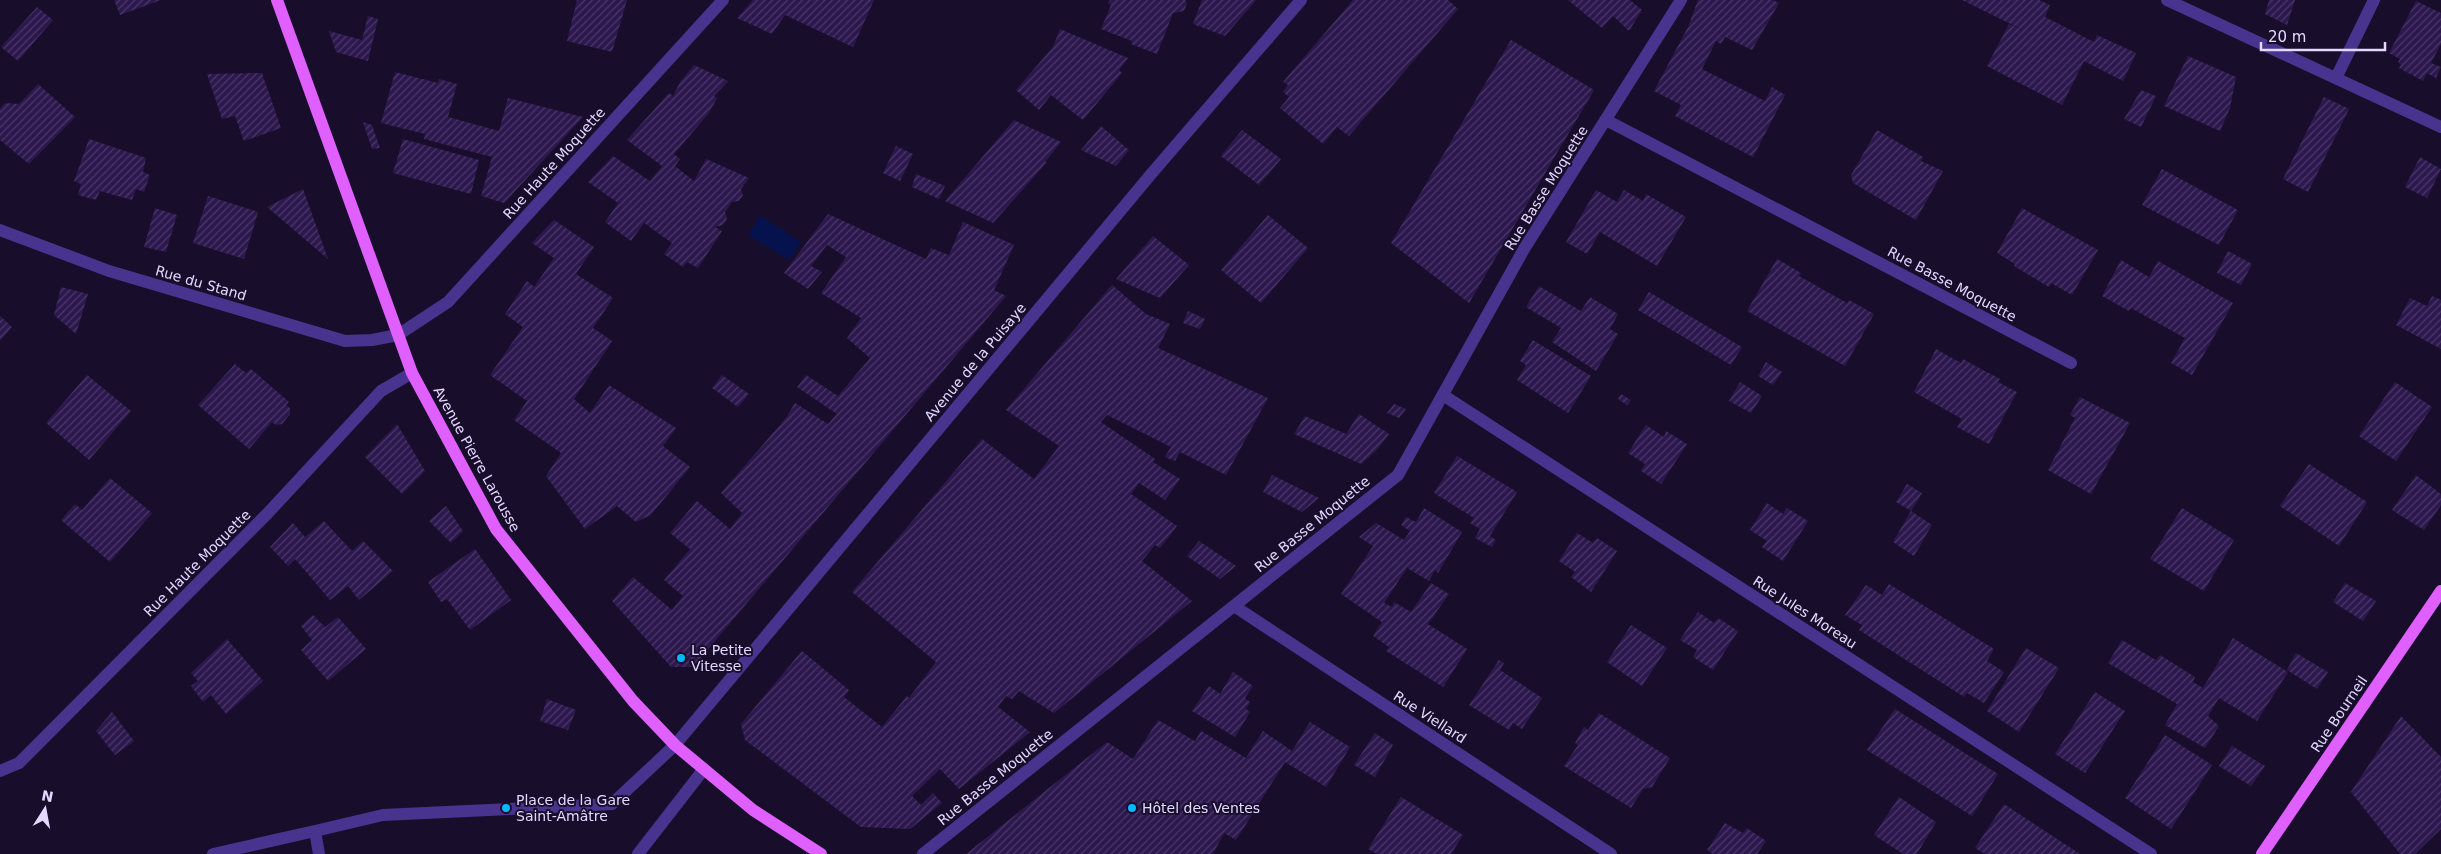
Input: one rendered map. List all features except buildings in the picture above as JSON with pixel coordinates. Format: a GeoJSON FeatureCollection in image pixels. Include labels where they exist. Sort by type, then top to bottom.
{"type":"FeatureCollection","features":[{"type":"Feature","properties":{"kind":"main road","name":"Avenue Pierre Larousse"},"geometry":{"type":"LineString","coordinates":[[277,0],[369,259],[412,373],[496,529],[633,701],[675,745],[753,810],[821,854]]}},
{"type":"Feature","properties":{"kind":"main road","name":"Rue Bourneil"},"geometry":{"type":"LineString","coordinates":[[2262,854],[2441,591]]}},
{"type":"Feature","properties":{"kind":"street","name":"Rue Haute Moquette"},"geometry":{"type":"LineString","coordinates":[[398,335],[448,302],[723,0]]}},
{"type":"Feature","properties":{"kind":"street","name":"Avenue de la Puisaye"},"geometry":{"type":"LineString","coordinates":[[213,854],[383,815],[612,804],[675,745],[1152,173],[1301,0]]}},
{"type":"Feature","properties":{"kind":"street","name":"Rue Basse Moquette"},"geometry":{"type":"LineString","coordinates":[[923,854],[1398,475],[1524,249],[1681,0]]}},
{"type":"Feature","properties":{"kind":"street"},"geometry":{"type":"LineString","coordinates":[[2168,0],[2441,127]]}},
{"type":"Feature","properties":{"kind":"street"},"geometry":{"type":"LineString","coordinates":[[2336,78],[2374,0]]}},
{"type":"Feature","properties":{"kind":"street","name":"Rue Basse Moquette"},"geometry":{"type":"LineString","coordinates":[[1606,120],[2071,363]]}},
{"type":"Feature","properties":{"kind":"street","name":"Rue du Stand"},"geometry":{"type":"LineString","coordinates":[[0,230],[109,271],[344,341],[372,340],[398,335]]}},
{"type":"Feature","properties":{"kind":"street","name":"Rue Haute Moquette"},"geometry":{"type":"LineString","coordinates":[[0,771],[19,763],[267,514],[381,391],[412,373]]}},
{"type":"Feature","properties":{"kind":"street","name":"Rue Jules Moreau"},"geometry":{"type":"LineString","coordinates":[[1443,395],[2151,854]]}},
{"type":"Feature","properties":{"kind":"street","name":"Rue Viellard"},"geometry":{"type":"LineString","coordinates":[[1234,606],[1611,854]]}},
{"type":"Feature","properties":{"kind":"street"},"geometry":{"type":"LineString","coordinates":[[638,854],[704,769]]}},
{"type":"Feature","properties":{"kind":"street"},"geometry":{"type":"LineString","coordinates":[[315,831],[319,854]]}},
{"type":"Feature","properties":{"kind":"shaded area"},"geometry":{"type":"Polygon","coordinates":[[[760,216],[801,242],[789,260],[748,235],[760,216]]]}},
{"type":"Feature","properties":{"kind":"place","name":"La Petite Vitesse"},"geometry":{"type":"Point","coordinates":[681,658]}},
{"type":"Feature","properties":{"kind":"place","name":"Place de la Gare Saint-Amâtre"},"geometry":{"type":"Point","coordinates":[506,808]}},
{"type":"Feature","properties":{"kind":"place","name":"Hôtel des Ventes"},"geometry":{"type":"Point","coordinates":[1132,808]}}]}
